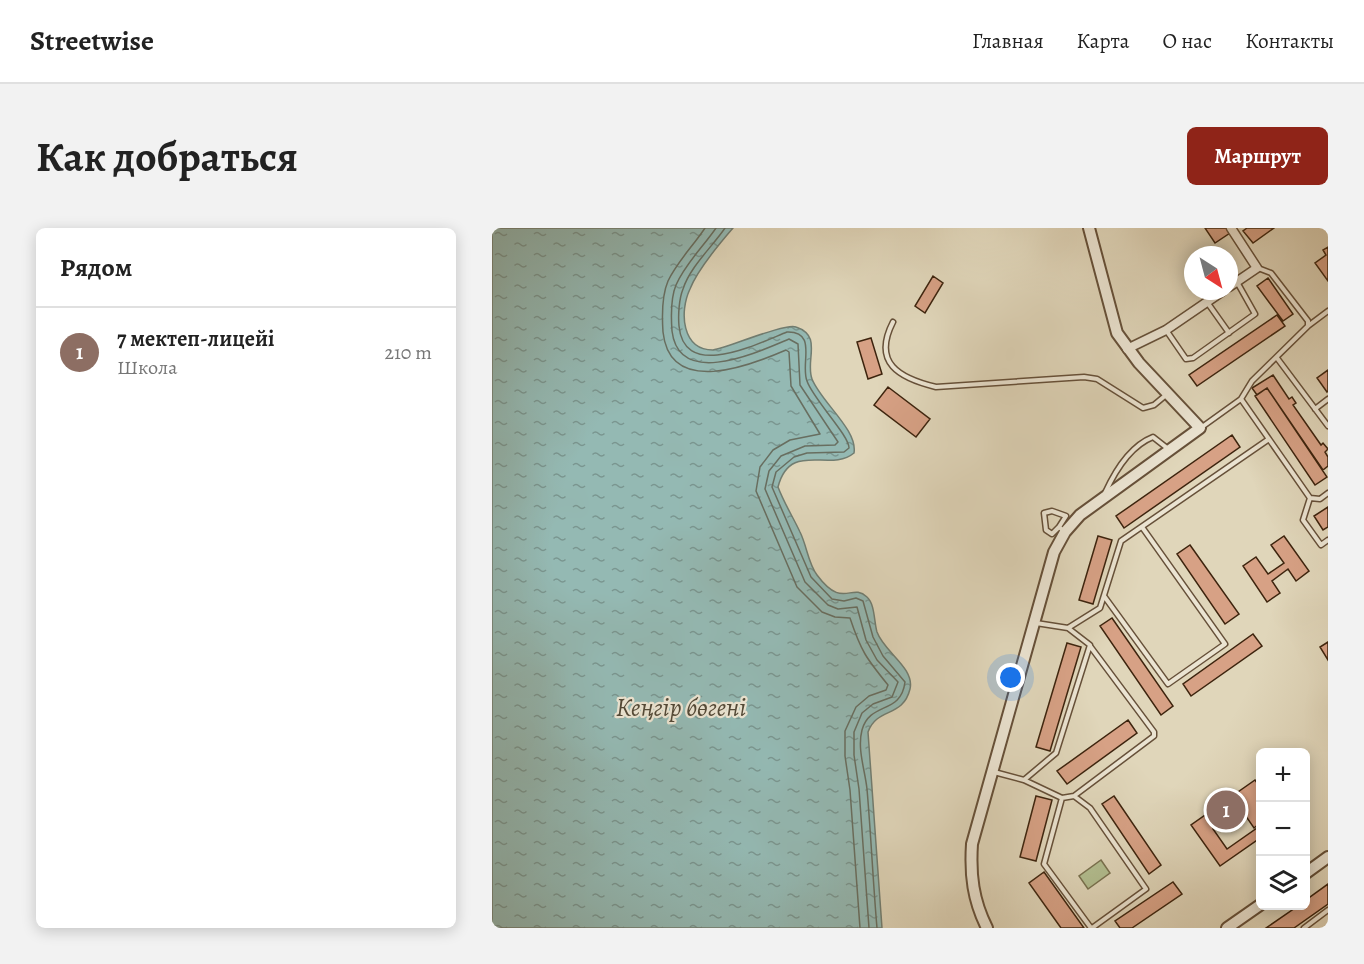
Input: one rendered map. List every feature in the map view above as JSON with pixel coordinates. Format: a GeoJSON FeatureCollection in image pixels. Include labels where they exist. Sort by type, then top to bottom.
{"type":"FeatureCollection","features":[{"type":"Feature","properties":{"kind":"street"},"geometry":{"type":"LineString","coordinates":[[987,928],[977,907],[970,867],[976,823],[1032,622],[1062,530],[1200,428],[1127,349],[1111,317],[1089,228]]}},
{"type":"Feature","properties":{"kind":"street"},"geometry":{"type":"LineString","coordinates":[[1231,228],[1257,268],[1238,281]]}},
{"type":"Feature","properties":{"kind":"street"},"geometry":{"type":"LineString","coordinates":[[1127,349],[1166,330],[1210,300]]}},
{"type":"Feature","properties":{"kind":"street"},"geometry":{"type":"LineString","coordinates":[[1310,870],[1328,857]]}},
{"type":"Feature","properties":{"kind":"street"},"geometry":{"type":"LineString","coordinates":[[1227,928],[1256,907]]}},
{"type":"Feature","properties":{"kind":"lane"},"geometry":{"type":"LineString","coordinates":[[1257,268],[1271,273],[1308,321],[1308,326]]}},
{"type":"Feature","properties":{"kind":"lane"},"geometry":{"type":"LineString","coordinates":[[1166,330],[1188,360],[1256,314],[1238,291]]}},
{"type":"Feature","properties":{"kind":"lane"},"geometry":{"type":"LineString","coordinates":[[1207,302],[1229,333]]}},
{"type":"Feature","properties":{"kind":"lane"},"geometry":{"type":"LineString","coordinates":[[1200,428],[1241,399],[1252,381],[1308,326],[1328,311]]}},
{"type":"Feature","properties":{"kind":"lane"},"geometry":{"type":"LineString","coordinates":[[893,322],[885,337],[885,357],[899,374],[918,383],[936,387],[1084,377],[1097,379],[1143,408],[1154,405],[1169,393]]}},
{"type":"Feature","properties":{"kind":"lane"},"geometry":{"type":"LineString","coordinates":[[1277,358],[1328,426]]}},
{"type":"Feature","properties":{"kind":"lane"},"geometry":{"type":"LineString","coordinates":[[1241,399],[1310,498],[1320,499],[1328,493]]}},
{"type":"Feature","properties":{"kind":"lane"},"geometry":{"type":"LineString","coordinates":[[1315,409],[1328,399]]}},
{"type":"Feature","properties":{"kind":"lane"},"geometry":{"type":"LineString","coordinates":[[1322,418],[1328,414]]}},
{"type":"Feature","properties":{"kind":"lane"},"geometry":{"type":"LineString","coordinates":[[1101,500],[1131,450],[1141,441],[1153,437],[1170,451]]}},
{"type":"Feature","properties":{"kind":"lane"},"geometry":{"type":"LineString","coordinates":[[1068,628],[1100,608],[1121,541],[1269,439]]}},
{"type":"Feature","properties":{"kind":"lane"},"geometry":{"type":"LineString","coordinates":[[1310,498],[1303,520],[1321,545],[1328,540]]}},
{"type":"Feature","properties":{"kind":"lane"},"geometry":{"type":"LineString","coordinates":[[1052,511],[1066,516],[1062,530],[1052,534],[1046,530],[1044,513],[1052,511]]}},
{"type":"Feature","properties":{"kind":"lane"},"geometry":{"type":"LineString","coordinates":[[1104,596],[1168,684],[1225,644],[1142,526]]}},
{"type":"Feature","properties":{"kind":"lane"},"geometry":{"type":"LineString","coordinates":[[992,771],[1024,780],[1062,798],[1074,796],[1154,736],[1154,732],[1090,645],[1068,628],[1032,622]]}},
{"type":"Feature","properties":{"kind":"lane"},"geometry":{"type":"LineString","coordinates":[[1024,780],[1056,753],[1090,645]]}},
{"type":"Feature","properties":{"kind":"lane"},"geometry":{"type":"LineString","coordinates":[[1062,798],[1044,864],[1091,928],[1146,889],[1090,808],[1074,796]]}},
{"type":"Feature","properties":{"kind":"lane"},"geometry":{"type":"LineString","coordinates":[[1304,928],[1328,910]]}},
{"type":"Feature","properties":{"kind":"green space"},"geometry":{"type":"Polygon","coordinates":[[[1101,860],[1110,873],[1088,889],[1079,876],[1101,860]]]}},
{"type":"Feature","properties":{"kind":"water","name":"Кеңгір бөгені"},"geometry":{"type":"Polygon","coordinates":[[[492,228],[733,228],[703,266],[690,289],[684,318],[689,337],[695,344],[713,350],[781,328],[796,327],[809,336],[812,379],[845,426],[854,444],[854,453],[834,460],[801,461],[792,465],[784,473],[778,487],[800,532],[817,575],[834,591],[846,594],[861,593],[870,600],[877,632],[904,667],[910,681],[907,698],[896,709],[877,719],[868,732],[882,928],[492,928],[492,228]]]}},
{"type":"Feature","properties":{"kind":"building"},"geometry":{"type":"Polygon","coordinates":[[[1205,228],[1227,228],[1230,233],[1215,243],[1205,228]]]}},
{"type":"Feature","properties":{"kind":"building"},"geometry":{"type":"Polygon","coordinates":[[[1247,228],[1274,228],[1253,243],[1243,231],[1247,228]]]}},
{"type":"Feature","properties":{"kind":"building"},"geometry":{"type":"Polygon","coordinates":[[[1328,247],[1328,281],[1315,263],[1326,255],[1323,250],[1328,247]]]}},
{"type":"Feature","properties":{"kind":"building"},"geometry":{"type":"Polygon","coordinates":[[[933,276],[943,283],[925,313],[915,306],[933,276]]]}},
{"type":"Feature","properties":{"kind":"building"},"geometry":{"type":"Polygon","coordinates":[[[1268,278],[1293,314],[1283,321],[1257,286],[1268,278]]]}},
{"type":"Feature","properties":{"kind":"building"},"geometry":{"type":"Polygon","coordinates":[[[1277,315],[1285,326],[1197,386],[1189,375],[1277,315]]]}},
{"type":"Feature","properties":{"kind":"building"},"geometry":{"type":"Polygon","coordinates":[[[871,338],[882,374],[868,379],[857,342],[871,338]]]}},
{"type":"Feature","properties":{"kind":"building"},"geometry":{"type":"Polygon","coordinates":[[[1328,370],[1328,391],[1327,392],[1317,378],[1328,370]]]}},
{"type":"Feature","properties":{"kind":"building"},"geometry":{"type":"Polygon","coordinates":[[[1273,375],[1289,399],[1292,397],[1296,403],[1293,405],[1321,445],[1323,443],[1328,449],[1325,452],[1328,457],[1328,466],[1323,470],[1267,388],[1257,395],[1252,388],[1273,375]]]}},
{"type":"Feature","properties":{"kind":"building"},"geometry":{"type":"Polygon","coordinates":[[[888,387],[930,419],[916,437],[874,405],[888,387]]]}},
{"type":"Feature","properties":{"kind":"building"},"geometry":{"type":"Polygon","coordinates":[[[1267,388],[1327,477],[1315,485],[1255,396],[1267,388]]]}},
{"type":"Feature","properties":{"kind":"building"},"geometry":{"type":"Polygon","coordinates":[[[1232,435],[1240,447],[1124,528],[1116,516],[1232,435]]]}},
{"type":"Feature","properties":{"kind":"building"},"geometry":{"type":"Polygon","coordinates":[[[1328,507],[1328,527],[1323,530],[1314,516],[1328,507]]]}},
{"type":"Feature","properties":{"kind":"building"},"geometry":{"type":"Polygon","coordinates":[[[1098,536],[1112,540],[1093,604],[1079,600],[1098,536]]]}},
{"type":"Feature","properties":{"kind":"building"},"geometry":{"type":"Polygon","coordinates":[[[1284,536],[1309,571],[1296,581],[1288,569],[1272,581],[1280,593],[1267,602],[1243,566],[1256,557],[1268,574],[1284,563],[1271,545],[1284,536]]]}},
{"type":"Feature","properties":{"kind":"building"},"geometry":{"type":"Polygon","coordinates":[[[1190,545],[1239,614],[1225,624],[1177,554],[1190,545]]]}},
{"type":"Feature","properties":{"kind":"building"},"geometry":{"type":"Polygon","coordinates":[[[1112,618],[1173,706],[1161,715],[1100,626],[1112,618]]]}},
{"type":"Feature","properties":{"kind":"building"},"geometry":{"type":"Polygon","coordinates":[[[1253,634],[1262,646],[1191,696],[1183,684],[1253,634]]]}},
{"type":"Feature","properties":{"kind":"building"},"geometry":{"type":"Polygon","coordinates":[[[1328,642],[1328,660],[1320,647],[1328,642]]]}},
{"type":"Feature","properties":{"kind":"building"},"geometry":{"type":"Polygon","coordinates":[[[1067,643],[1081,647],[1050,751],[1036,747],[1067,643]]]}},
{"type":"Feature","properties":{"kind":"building"},"geometry":{"type":"Polygon","coordinates":[[[1128,720],[1137,733],[1067,784],[1057,771],[1128,720]]]}},
{"type":"Feature","properties":{"kind":"building"},"geometry":{"type":"Polygon","coordinates":[[[1256,781],[1256,826],[1254,828],[1241,809],[1213,829],[1227,849],[1256,829],[1256,841],[1220,866],[1191,825],[1256,781]]]}},
{"type":"Feature","properties":{"kind":"building"},"geometry":{"type":"Polygon","coordinates":[[[1036,796],[1052,800],[1036,861],[1020,857],[1036,796]]]}},
{"type":"Feature","properties":{"kind":"building"},"geometry":{"type":"Polygon","coordinates":[[[1114,796],[1161,865],[1149,874],[1102,804],[1114,796]]]}},
{"type":"Feature","properties":{"kind":"building"},"geometry":{"type":"Polygon","coordinates":[[[1044,872],[1084,928],[1061,928],[1029,883],[1044,872]]]}},
{"type":"Feature","properties":{"kind":"building"},"geometry":{"type":"Polygon","coordinates":[[[1173,882],[1182,894],[1132,928],[1120,928],[1115,921],[1173,882]]]}},
{"type":"Feature","properties":{"kind":"building"},"geometry":{"type":"Polygon","coordinates":[[[1328,884],[1328,904],[1294,928],[1266,928],[1292,910],[1310,910],[1310,897],[1328,884]]]}},
{"type":"Feature","properties":{"kind":"place","name":"7 мектеп-лицейі"},"geometry":{"type":"Point","coordinates":[1226,810]}}]}
